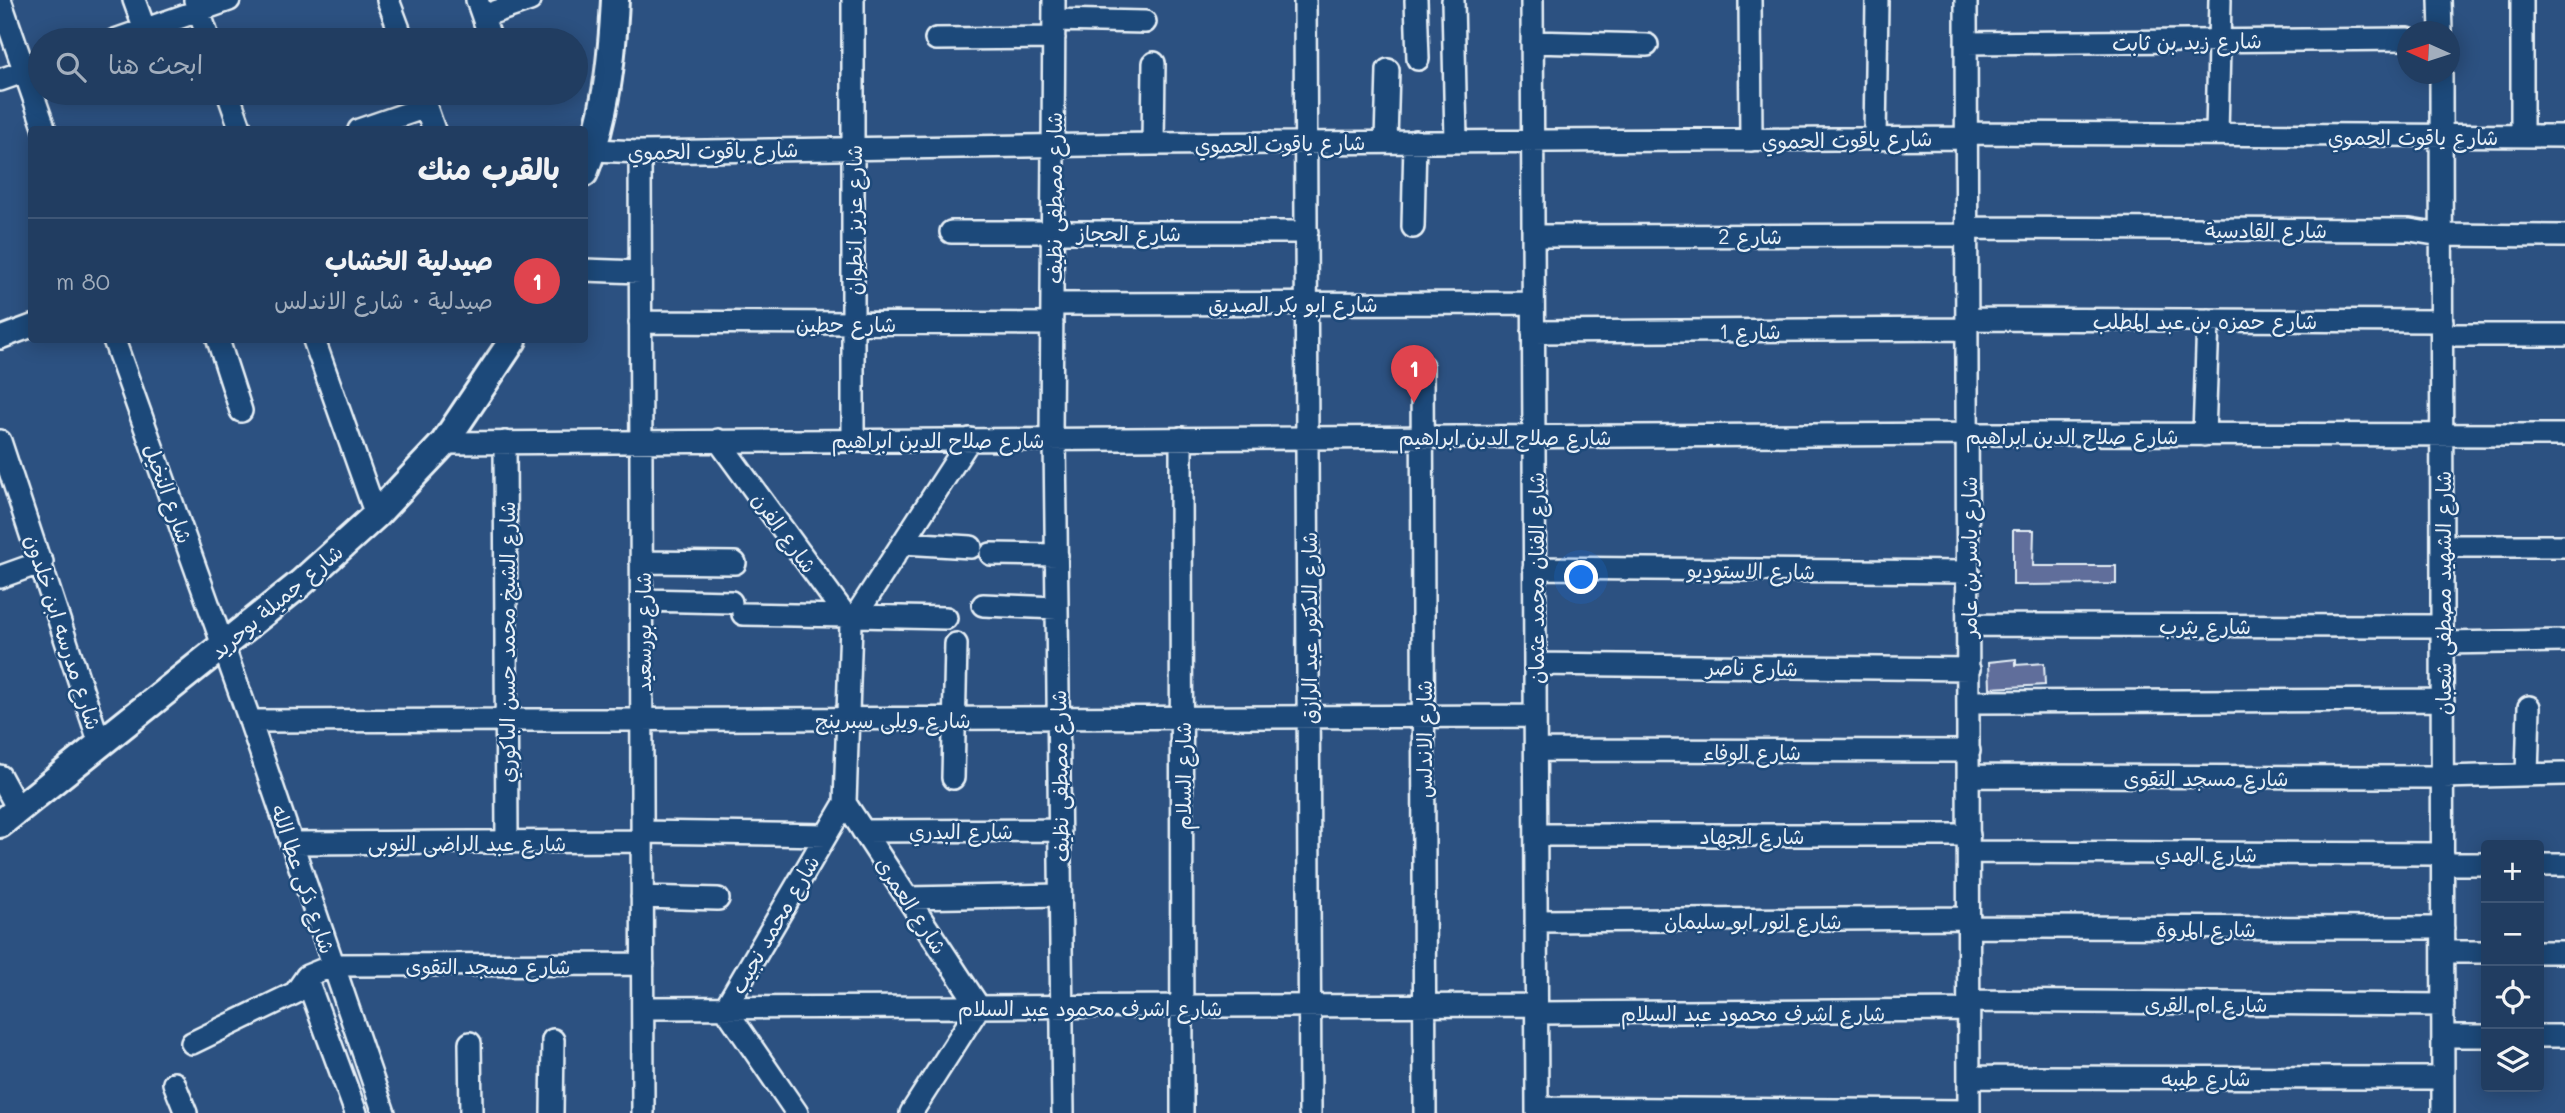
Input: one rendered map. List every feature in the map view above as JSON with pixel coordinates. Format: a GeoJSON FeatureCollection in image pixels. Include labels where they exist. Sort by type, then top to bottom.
{"type":"FeatureCollection","features":[{"type":"Feature","properties":{"kind":"main road"},"geometry":{"type":"LineString","coordinates":[[591,146],[613,48],[615,0]]}},
{"type":"Feature","properties":{"kind":"main road","name":"شارع جميلة بوحريد"},"geometry":{"type":"LineString","coordinates":[[9,816],[302,583],[376,515],[444,443],[510,343]]}},
{"type":"Feature","properties":{"kind":"street"},"geometry":{"type":"LineString","coordinates":[[0,0],[28,59]]}},
{"type":"Feature","properties":{"kind":"street"},"geometry":{"type":"LineString","coordinates":[[134,0],[144,28]]}},
{"type":"Feature","properties":{"kind":"street"},"geometry":{"type":"LineString","coordinates":[[149,28],[197,5],[229,0]]}},
{"type":"Feature","properties":{"kind":"street"},"geometry":{"type":"LineString","coordinates":[[388,0],[398,28]]}},
{"type":"Feature","properties":{"kind":"street"},"geometry":{"type":"LineString","coordinates":[[487,28],[480,8],[530,0]]}},
{"type":"Feature","properties":{"kind":"street","name":"شارع عزيز انطوان"},"geometry":{"type":"LineString","coordinates":[[853,0],[853,440]]}},
{"type":"Feature","properties":{"kind":"street","name":"شارع الدكتور عبد الرازق"},"geometry":{"type":"LineString","coordinates":[[1306,0],[1310,1113]]}},
{"type":"Feature","properties":{"kind":"street"},"geometry":{"type":"LineString","coordinates":[[1416,0],[1418,60]]}},
{"type":"Feature","properties":{"kind":"street"},"geometry":{"type":"LineString","coordinates":[[1453,0],[1456,141]]}},
{"type":"Feature","properties":{"kind":"street","name":"شارع الفنان محمد عثمان"},"geometry":{"type":"LineString","coordinates":[[1532,0],[1537,1111]]}},
{"type":"Feature","properties":{"kind":"street"},"geometry":{"type":"LineString","coordinates":[[1750,0],[1751,140]]}},
{"type":"Feature","properties":{"kind":"street"},"geometry":{"type":"LineString","coordinates":[[1875,139],[1877,0]]}},
{"type":"Feature","properties":{"kind":"street","name":"شارع ياسر بن عامر"},"geometry":{"type":"LineString","coordinates":[[1966,0],[1969,1112]]}},
{"type":"Feature","properties":{"kind":"street"},"geometry":{"type":"LineString","coordinates":[[2217,134],[2220,0]]}},
{"type":"Feature","properties":{"kind":"street"},"geometry":{"type":"LineString","coordinates":[[2441,0],[2441,21]]}},
{"type":"Feature","properties":{"kind":"street"},"geometry":{"type":"LineString","coordinates":[[2522,0],[2522,136]]}},
{"type":"Feature","properties":{"kind":"street"},"geometry":{"type":"LineString","coordinates":[[197,5],[205,28]]}},
{"type":"Feature","properties":{"kind":"street"},"geometry":{"type":"LineString","coordinates":[[936,39],[1054,19],[1145,22]]}},
{"type":"Feature","properties":{"kind":"street","name":"شارع مصطفى نظيف"},"geometry":{"type":"LineString","coordinates":[[1054,19],[1053,439],[1057,555],[1063,1113]]}},
{"type":"Feature","properties":{"kind":"street","name":"شارع زيد بن ثابت"},"geometry":{"type":"LineString","coordinates":[[1966,43],[2397,39]]}},
{"type":"Feature","properties":{"kind":"street"},"geometry":{"type":"LineString","coordinates":[[1532,43],[1647,44]]}},
{"type":"Feature","properties":{"kind":"street"},"geometry":{"type":"LineString","coordinates":[[1153,144],[1154,63]]}},
{"type":"Feature","properties":{"kind":"street"},"geometry":{"type":"LineString","coordinates":[[1386,141],[1388,70]]}},
{"type":"Feature","properties":{"kind":"street"},"geometry":{"type":"LineString","coordinates":[[0,80],[28,71]]}},
{"type":"Feature","properties":{"kind":"street","name":"شارع الشهيد مصطفى شعبان"},"geometry":{"type":"LineString","coordinates":[[2441,84],[2443,1113]]}},
{"type":"Feature","properties":{"kind":"street"},"geometry":{"type":"LineString","coordinates":[[40,105],[44,126]]}},
{"type":"Feature","properties":{"kind":"street"},"geometry":{"type":"LineString","coordinates":[[232,105],[238,126]]}},
{"type":"Feature","properties":{"kind":"street"},"geometry":{"type":"LineString","coordinates":[[368,126],[413,105]]}},
{"type":"Feature","properties":{"kind":"street"},"geometry":{"type":"LineString","coordinates":[[426,105],[433,126]]}},
{"type":"Feature","properties":{"kind":"street","name":"شارع ياقوت الحموي"},"geometry":{"type":"LineString","coordinates":[[591,146],[640,152],[1386,141],[1875,139],[1966,135],[2565,136]]}},
{"type":"Feature","properties":{"kind":"street"},"geometry":{"type":"LineString","coordinates":[[1413,227],[1415,141]]}},
{"type":"Feature","properties":{"kind":"street","name":"شارع بورسعيد"},"geometry":{"type":"LineString","coordinates":[[640,152],[643,1113]]}},
{"type":"Feature","properties":{"kind":"street","name":"شارع القادسية"},"geometry":{"type":"LineString","coordinates":[[1966,231],[2410,230],[2441,235],[2565,236]]}},
{"type":"Feature","properties":{"kind":"street","name":"شارع 2"},"geometry":{"type":"LineString","coordinates":[[1533,236],[1966,231]]}},
{"type":"Feature","properties":{"kind":"street","name":"شارع الحجاز"},"geometry":{"type":"LineString","coordinates":[[951,232],[1307,232]]}},
{"type":"Feature","properties":{"kind":"street"},"geometry":{"type":"LineString","coordinates":[[588,270],[640,272]]}},
{"type":"Feature","properties":{"kind":"street","name":"شارع ابو بكر الصديق"},"geometry":{"type":"LineString","coordinates":[[1052,314],[1307,303],[1533,303]]}},
{"type":"Feature","properties":{"kind":"street","name":"شارع حطين"},"geometry":{"type":"LineString","coordinates":[[640,322],[853,323],[1052,314]]}},
{"type":"Feature","properties":{"kind":"street"},"geometry":{"type":"LineString","coordinates":[[2204,435],[2208,320]]}},
{"type":"Feature","properties":{"kind":"street","name":"شارع حمزه بن عبد المطلب"},"geometry":{"type":"LineString","coordinates":[[1967,324],[2208,320],[2565,335]]}},
{"type":"Feature","properties":{"kind":"street","name":"شارع 1"},"geometry":{"type":"LineString","coordinates":[[1534,331],[1967,324]]}},
{"type":"Feature","properties":{"kind":"street"},"geometry":{"type":"LineString","coordinates":[[0,338],[28,328]]}},
{"type":"Feature","properties":{"kind":"street","name":"شارع النخيل"},"geometry":{"type":"LineString","coordinates":[[115,343],[223,646]]}},
{"type":"Feature","properties":{"kind":"street"},"geometry":{"type":"LineString","coordinates":[[219,343],[241,411]]}},
{"type":"Feature","properties":{"kind":"street"},"geometry":{"type":"LineString","coordinates":[[315,343],[376,515]]}},
{"type":"Feature","properties":{"kind":"street","name":"شارع الاندلس"},"geometry":{"type":"LineString","coordinates":[[1422,366],[1425,1113]]}},
{"type":"Feature","properties":{"kind":"street","name":"شارع صلاح الدين ابراهيم"},"geometry":{"type":"LineString","coordinates":[[444,443],[1968,434],[2565,435]]}},
{"type":"Feature","properties":{"kind":"street","name":"شارع السلام"},"geometry":{"type":"LineString","coordinates":[[1181,438],[1182,1113]]}},
{"type":"Feature","properties":{"kind":"street"},"geometry":{"type":"LineString","coordinates":[[845,803],[851,618],[970,439]]}},
{"type":"Feature","properties":{"kind":"street","name":"شارع الفرن"},"geometry":{"type":"LineString","coordinates":[[718,440],[851,618]]}},
{"type":"Feature","properties":{"kind":"street","name":"شارع مدرسه ابن خلدون"},"geometry":{"type":"LineString","coordinates":[[0,441],[100,744]]}},
{"type":"Feature","properties":{"kind":"street","name":"شارع الشيخ محمد حسن الباكوري"},"geometry":{"type":"LineString","coordinates":[[505,442],[507,842]]}},
{"type":"Feature","properties":{"kind":"street"},"geometry":{"type":"LineString","coordinates":[[903,543],[1057,555]]}},
{"type":"Feature","properties":{"kind":"street"},"geometry":{"type":"LineString","coordinates":[[2442,546],[2565,546]]}},
{"type":"Feature","properties":{"kind":"street"},"geometry":{"type":"LineString","coordinates":[[0,577],[42,562]]}},
{"type":"Feature","properties":{"kind":"street"},"geometry":{"type":"LineString","coordinates":[[641,562],[735,563]]}},
{"type":"Feature","properties":{"kind":"street","name":"شارع الاستوديو"},"geometry":{"type":"LineString","coordinates":[[1534,568],[1968,572]]}},
{"type":"Feature","properties":{"kind":"street"},"geometry":{"type":"LineString","coordinates":[[641,600],[851,618],[946,618]]}},
{"type":"Feature","properties":{"kind":"street"},"geometry":{"type":"LineString","coordinates":[[983,605],[1057,608]]}},
{"type":"Feature","properties":{"kind":"street","name":"شارع يثرب"},"geometry":{"type":"LineString","coordinates":[[1968,625],[2442,635],[2565,641]]}},
{"type":"Feature","properties":{"kind":"street"},"geometry":{"type":"LineString","coordinates":[[953,779],[956,644]]}},
{"type":"Feature","properties":{"kind":"street","name":"شارع ذكى عطا الله"},"geometry":{"type":"LineString","coordinates":[[223,646],[384,1113]]}},
{"type":"Feature","properties":{"kind":"street","name":"شارع ناصر"},"geometry":{"type":"LineString","coordinates":[[1535,664],[1969,669]]}},
{"type":"Feature","properties":{"kind":"street"},"geometry":{"type":"LineString","coordinates":[[1969,702],[2442,700]]}},
{"type":"Feature","properties":{"kind":"street"},"geometry":{"type":"LineString","coordinates":[[2527,775],[2529,707]]}},
{"type":"Feature","properties":{"kind":"street","name":"شارع ويلى سبرينج"},"geometry":{"type":"LineString","coordinates":[[250,721],[1535,716]]}},
{"type":"Feature","properties":{"kind":"street","name":"شارع الوفاء"},"geometry":{"type":"LineString","coordinates":[[1536,750],[1969,751]]}},
{"type":"Feature","properties":{"kind":"street","name":"شارع مسجد التقوى"},"geometry":{"type":"LineString","coordinates":[[1968,776],[2443,777],[2565,774]]}},
{"type":"Feature","properties":{"kind":"street"},"geometry":{"type":"LineString","coordinates":[[0,776],[9,816]]}},
{"type":"Feature","properties":{"kind":"street","name":"شارع العمرى"},"geometry":{"type":"LineString","coordinates":[[845,803],[979,1007]]}},
{"type":"Feature","properties":{"kind":"street","name":"شارع محمد نجيب"},"geometry":{"type":"LineString","coordinates":[[797,1113],[725,1008],[845,803]]}},
{"type":"Feature","properties":{"kind":"street","name":"شارع البدري"},"geometry":{"type":"LineString","coordinates":[[863,831],[1060,830]]}},
{"type":"Feature","properties":{"kind":"street","name":"شارع عبد الراضى النوبى"},"geometry":{"type":"LineString","coordinates":[[292,844],[507,842],[642,836],[827,835]]}},
{"type":"Feature","properties":{"kind":"street","name":"شارع الجهاد"},"geometry":{"type":"LineString","coordinates":[[1536,835],[1969,844]]}},
{"type":"Feature","properties":{"kind":"street","name":"شارع الهدي"},"geometry":{"type":"LineString","coordinates":[[1969,844],[2443,859],[2481,863]]}},
{"type":"Feature","properties":{"kind":"street"},"geometry":{"type":"LineString","coordinates":[[2544,864],[2565,865]]}},
{"type":"Feature","properties":{"kind":"street"},"geometry":{"type":"LineString","coordinates":[[907,898],[1060,895]]}},
{"type":"Feature","properties":{"kind":"street"},"geometry":{"type":"LineString","coordinates":[[642,897],[718,899]]}},
{"type":"Feature","properties":{"kind":"street","name":"شارع انور ابو سليمان"},"geometry":{"type":"LineString","coordinates":[[1536,921],[1969,923]]}},
{"type":"Feature","properties":{"kind":"street","name":"شارع المروة"},"geometry":{"type":"LineString","coordinates":[[1969,923],[2443,928]]}},
{"type":"Feature","properties":{"kind":"street"},"geometry":{"type":"LineString","coordinates":[[2443,952],[2481,952]]}},
{"type":"Feature","properties":{"kind":"street"},"geometry":{"type":"LineString","coordinates":[[2544,952],[2565,952]]}},
{"type":"Feature","properties":{"kind":"street","name":"شارع مسجد التقوى"},"geometry":{"type":"LineString","coordinates":[[334,965],[643,964]]}},
{"type":"Feature","properties":{"kind":"street"},"geometry":{"type":"LineString","coordinates":[[192,1043],[295,993],[306,977],[334,965]]}},
{"type":"Feature","properties":{"kind":"street"},"geometry":{"type":"LineString","coordinates":[[306,977],[356,1113]]}},
{"type":"Feature","properties":{"kind":"street","name":"شارع اشرف محمود عبد السلام"},"geometry":{"type":"LineString","coordinates":[[643,1008],[1424,1005],[1537,1009],[1969,1006]]}},
{"type":"Feature","properties":{"kind":"street","name":"شارع ام القرى"},"geometry":{"type":"LineString","coordinates":[[1969,1006],[2443,1005]]}},
{"type":"Feature","properties":{"kind":"street"},"geometry":{"type":"LineString","coordinates":[[911,1113],[979,1007]]}},
{"type":"Feature","properties":{"kind":"street"},"geometry":{"type":"LineString","coordinates":[[2443,1036],[2481,1036]]}},
{"type":"Feature","properties":{"kind":"street"},"geometry":{"type":"LineString","coordinates":[[2544,1036],[2565,1036]]}},
{"type":"Feature","properties":{"kind":"street"},"geometry":{"type":"LineString","coordinates":[[552,1113],[553,1040]]}},
{"type":"Feature","properties":{"kind":"street"},"geometry":{"type":"LineString","coordinates":[[470,1043],[471,1113]]}},
{"type":"Feature","properties":{"kind":"street","name":"شارع طيبه"},"geometry":{"type":"LineString","coordinates":[[1969,1077],[2443,1078]]}},
{"type":"Feature","properties":{"kind":"street"},"geometry":{"type":"LineString","coordinates":[[174,1083],[186,1113]]}},
{"type":"Feature","properties":{"kind":"street"},"geometry":{"type":"LineString","coordinates":[[1537,1111],[1969,1112]]}},
{"type":"Feature","properties":{"kind":"building"},"geometry":{"type":"Polygon","coordinates":[[[2013,530],[2034,530],[2033,566],[2116,566],[2116,584],[2013,585],[2013,530]]]}},
{"type":"Feature","properties":{"kind":"building"},"geometry":{"type":"Polygon","coordinates":[[[2016,659],[2016,665],[2044,663],[2045,685],[1990,688],[1989,662],[2016,659]]]}},
{"type":"Feature","properties":{"kind":"place","name":"صيدلية الخشاب"},"geometry":{"type":"Point","coordinates":[1414,403]}}]}
